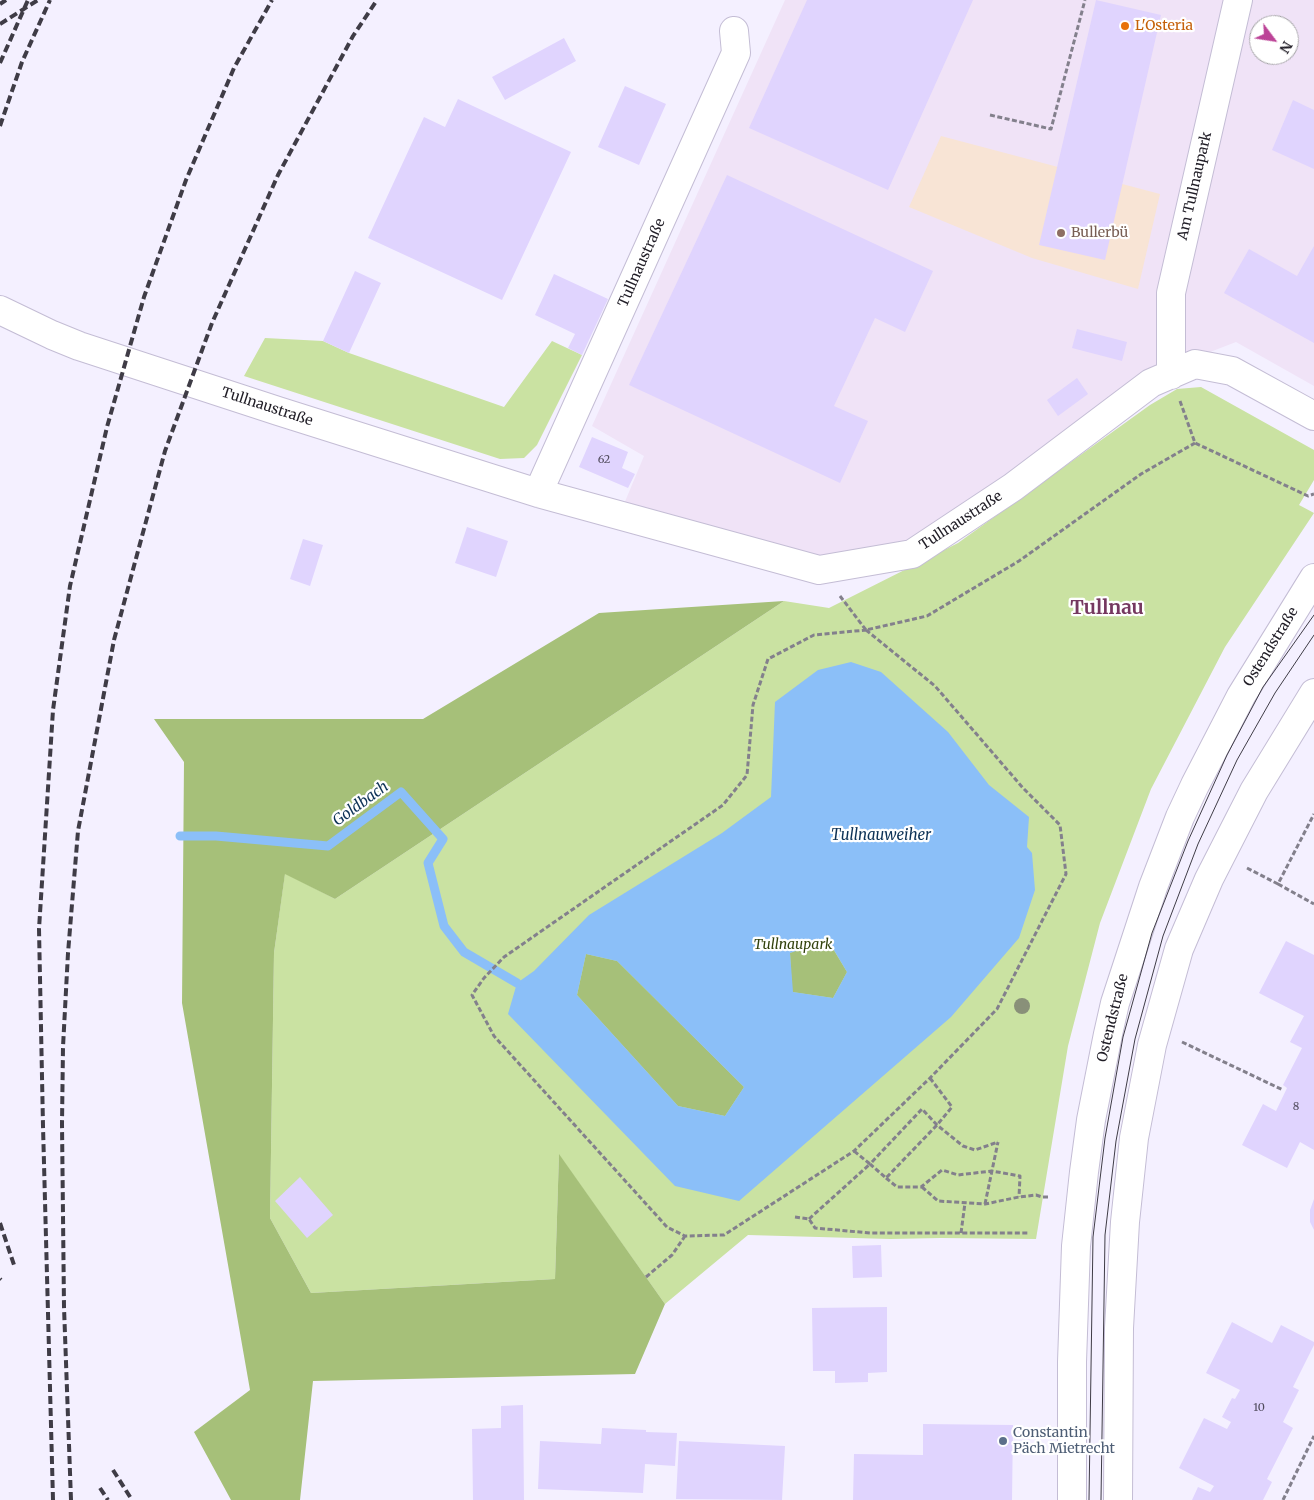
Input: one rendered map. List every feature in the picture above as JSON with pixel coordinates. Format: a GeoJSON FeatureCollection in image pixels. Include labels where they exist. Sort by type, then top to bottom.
{"type":"FeatureCollection","features":[{"type":"Feature","properties":{"kind":"street","name":"Am Tullnaupark"},"geometry":{"type":"LineString","coordinates":[[1171,375],[1171,293],[1238,0]]}},
{"type":"Feature","properties":{"kind":"street","name":"Tullnaustraße"},"geometry":{"type":"LineString","coordinates":[[538,493],[736,53],[734,31]]}},
{"type":"Feature","properties":{"kind":"street","name":"Tullnaustraße"},"geometry":{"type":"LineString","coordinates":[[0,310],[79,346],[278,411],[538,493],[819,570],[912,554],[1013,487],[1151,383],[1195,364],[1232,371],[1314,416]]}},
{"type":"Feature","properties":{"kind":"street","name":"Ostendstraße"},"geometry":{"type":"LineString","coordinates":[[1072,1500],[1072,1362],[1077,1237],[1091,1120],[1115,1003],[1153,887],[1180,817],[1210,754],[1246,688],[1314,578]]}},
{"type":"Feature","properties":{"kind":"street"},"geometry":{"type":"LineString","coordinates":[[1118,1500],[1119,1338],[1125,1222],[1134,1138],[1152,1045],[1179,949],[1209,879],[1254,791],[1314,693]]}},
{"type":"Feature","properties":{"kind":"path"},"geometry":{"type":"LineString","coordinates":[[990,115],[1051,130],[1085,0]]}},
{"type":"Feature","properties":{"kind":"path"},"geometry":{"type":"LineString","coordinates":[[1171,375],[1195,443],[1308,496],[1314,494]]}},
{"type":"Feature","properties":{"kind":"path"},"geometry":{"type":"LineString","coordinates":[[819,570],[866,630],[935,686],[1023,788],[1060,825],[1066,874],[997,1009],[930,1078],[854,1151],[724,1235],[685,1236],[667,1227],[494,1036],[472,995],[484,978],[504,957],[723,805],[747,775],[753,705],[768,659],[814,635],[866,630],[927,616],[1018,562],[1141,474],[1195,443]]}},
{"type":"Feature","properties":{"kind":"path"},"geometry":{"type":"LineString","coordinates":[[1278,884],[1314,814]]}},
{"type":"Feature","properties":{"kind":"path"},"geometry":{"type":"LineString","coordinates":[[1240,864],[1314,904]]}},
{"type":"Feature","properties":{"kind":"path"},"geometry":{"type":"LineString","coordinates":[[1174,1039],[1283,1090]]}},
{"type":"Feature","properties":{"kind":"path"},"geometry":{"type":"LineString","coordinates":[[886,1178],[952,1107],[930,1078]]}},
{"type":"Feature","properties":{"kind":"path"},"geometry":{"type":"LineString","coordinates":[[809,1219],[870,1164],[922,1109],[937,1125],[963,1146],[974,1150],[998,1142],[985,1204]]}},
{"type":"Feature","properties":{"kind":"path"},"geometry":{"type":"LineString","coordinates":[[854,1151],[897,1187],[922,1187],[942,1170],[958,1175],[992,1171],[1020,1176],[1019,1196]]}},
{"type":"Feature","properties":{"kind":"path"},"geometry":{"type":"LineString","coordinates":[[922,1187],[938,1201],[985,1204],[1036,1194],[1042,1197],[1049,1197]]}},
{"type":"Feature","properties":{"kind":"path"},"geometry":{"type":"LineString","coordinates":[[961,1233],[965,1203]]}},
{"type":"Feature","properties":{"kind":"path"},"geometry":{"type":"LineString","coordinates":[[795,1217],[809,1219],[815,1228],[860,1232],[1028,1233]]}},
{"type":"Feature","properties":{"kind":"path"},"geometry":{"type":"LineString","coordinates":[[646,1277],[672,1254],[685,1236]]}},
{"type":"Feature","properties":{"kind":"path"},"geometry":{"type":"LineString","coordinates":[[1283,1500],[1314,1436]]}},
{"type":"Feature","properties":{"kind":"shaded area"},"geometry":{"type":"Polygon","coordinates":[[[785,0],[1314,0],[1314,386],[1236,342],[1148,376],[953,517],[913,540],[864,554],[807,557],[624,504],[644,456],[592,426],[785,0]]]}},
{"type":"Feature","properties":{"kind":"shaded area","name":"Bullerbü"},"geometry":{"type":"Polygon","coordinates":[[[941,136],[1160,194],[1138,289],[1032,258],[909,207],[941,136]]]}},
{"type":"Feature","properties":{"kind":"green space"},"geometry":{"type":"Polygon","coordinates":[[[265,338],[323,341],[349,353],[504,407],[552,341],[582,355],[537,445],[524,458],[500,459],[244,376],[265,338]]]}},
{"type":"Feature","properties":{"kind":"green space","name":"Tullnaupark"},"geometry":{"type":"Polygon","coordinates":[[[1201,387],[1314,450],[1314,480],[1299,505],[1314,513],[1225,647],[1151,789],[1100,923],[1068,1046],[1036,1239],[890,1239],[748,1235],[665,1304],[559,1155],[555,1279],[311,1293],[270,1218],[274,953],[285,873],[335,899],[784,601],[829,608],[958,543],[1150,405],[1177,389],[1201,387]]]}},
{"type":"Feature","properties":{"kind":"green space"},"geometry":{"type":"Polygon","coordinates":[[[784,601],[335,899],[285,874],[274,953],[270,1218],[311,1293],[555,1279],[559,1154],[665,1304],[635,1374],[313,1381],[300,1500],[231,1500],[194,1432],[250,1390],[182,1003],[184,762],[154,719],[423,719],[599,613],[784,601]]]}},
{"type":"Feature","properties":{"kind":"green space"},"geometry":{"type":"Polygon","coordinates":[[[827,939],[847,972],[833,998],[792,992],[790,953],[827,939]]]}},
{"type":"Feature","properties":{"kind":"green space"},"geometry":{"type":"Polygon","coordinates":[[[586,954],[617,961],[744,1087],[725,1116],[678,1106],[577,995],[586,954]]]}},
{"type":"Feature","properties":{"kind":"water","name":"Tullnauweiher"},"geometry":{"type":"Polygon","coordinates":[[[851,662],[881,672],[948,732],[989,785],[1029,817],[1027,847],[1032,853],[1035,890],[1019,938],[951,1017],[739,1201],[675,1186],[508,1014],[517,983],[534,971],[589,915],[722,833],[771,797],[775,702],[818,670],[851,662]],[[828,940],[790,953],[793,992],[833,998],[847,972],[828,940]],[[586,954],[577,995],[678,1106],[725,1116],[744,1087],[617,961],[586,954]]]}},
{"type":"Feature","properties":{"kind":"building"},"geometry":{"type":"Polygon","coordinates":[[[807,0],[973,0],[888,190],[749,128],[807,0]]]}},
{"type":"Feature","properties":{"kind":"building"},"geometry":{"type":"Polygon","coordinates":[[[1096,0],[1161,15],[1105,260],[1039,245],[1096,0]]]}},
{"type":"Feature","properties":{"kind":"building"},"geometry":{"type":"Polygon","coordinates":[[[564,38],[576,61],[505,100],[492,77],[564,38]]]}},
{"type":"Feature","properties":{"kind":"building"},"geometry":{"type":"Polygon","coordinates":[[[625,86],[666,104],[639,165],[598,147],[625,86]]]}},
{"type":"Feature","properties":{"kind":"building"},"geometry":{"type":"Polygon","coordinates":[[[458,99],[571,152],[502,300],[368,238],[424,117],[445,127],[458,99]]]}},
{"type":"Feature","properties":{"kind":"building"},"geometry":{"type":"Polygon","coordinates":[[[1293,100],[1314,110],[1314,169],[1272,150],[1293,100]]]}},
{"type":"Feature","properties":{"kind":"building"},"geometry":{"type":"Polygon","coordinates":[[[727,175],[933,271],[905,332],[875,318],[834,406],[868,421],[840,483],[629,385],[727,175]]]}},
{"type":"Feature","properties":{"kind":"building"},"geometry":{"type":"Polygon","coordinates":[[[1314,246],[1314,343],[1224,293],[1249,249],[1297,276],[1314,246]]]}},
{"type":"Feature","properties":{"kind":"building"},"geometry":{"type":"Polygon","coordinates":[[[355,271],[381,283],[349,353],[323,341],[355,271]]]}},
{"type":"Feature","properties":{"kind":"building"},"geometry":{"type":"Polygon","coordinates":[[[554,274],[608,299],[582,355],[568,348],[575,334],[535,315],[554,274]]]}},
{"type":"Feature","properties":{"kind":"building"},"geometry":{"type":"Polygon","coordinates":[[[1077,329],[1127,342],[1122,361],[1072,348],[1077,329]]]}},
{"type":"Feature","properties":{"kind":"building"},"geometry":{"type":"Polygon","coordinates":[[[1077,378],[1088,394],[1058,416],[1047,400],[1077,378]]]}},
{"type":"Feature","properties":{"kind":"building"},"geometry":{"type":"Polygon","coordinates":[[[592,437],[628,452],[622,468],[635,474],[628,488],[579,467],[592,437]]]}},
{"type":"Feature","properties":{"kind":"building"},"geometry":{"type":"Polygon","coordinates":[[[467,527],[508,541],[496,577],[455,563],[467,527]]]}},
{"type":"Feature","properties":{"kind":"building"},"geometry":{"type":"Polygon","coordinates":[[[303,539],[323,545],[310,586],[290,579],[303,539]]]}},
{"type":"Feature","properties":{"kind":"building"},"geometry":{"type":"Polygon","coordinates":[[[1286,941],[1314,955],[1314,1150],[1300,1142],[1287,1168],[1242,1145],[1263,1104],[1276,1111],[1287,1088],[1283,1085],[1302,1048],[1290,1042],[1304,1016],[1259,993],[1286,941]]]}},
{"type":"Feature","properties":{"kind":"building"},"geometry":{"type":"Polygon","coordinates":[[[300,1177],[333,1215],[307,1238],[275,1201],[300,1177]]]}},
{"type":"Feature","properties":{"kind":"building"},"geometry":{"type":"Polygon","coordinates":[[[1314,1199],[1314,1230],[1310,1222],[1310,1210],[1314,1199]]]}},
{"type":"Feature","properties":{"kind":"building"},"geometry":{"type":"Polygon","coordinates":[[[881,1245],[882,1277],[853,1278],[852,1246],[881,1245]]]}},
{"type":"Feature","properties":{"kind":"building"},"geometry":{"type":"Polygon","coordinates":[[[887,1307],[887,1372],[868,1373],[868,1382],[835,1383],[835,1371],[813,1371],[812,1308],[887,1307]]]}},
{"type":"Feature","properties":{"kind":"building"},"geometry":{"type":"Polygon","coordinates":[[[1232,1322],[1272,1343],[1281,1325],[1314,1342],[1314,1345],[1293,1387],[1299,1390],[1283,1422],[1293,1428],[1267,1479],[1272,1482],[1263,1500],[1192,1500],[1198,1487],[1210,1492],[1214,1486],[1179,1468],[1204,1418],[1227,1429],[1231,1422],[1222,1417],[1232,1398],[1235,1399],[1240,1390],[1206,1373],[1232,1322]]]}},
{"type":"Feature","properties":{"kind":"building"},"geometry":{"type":"Polygon","coordinates":[[[523,1405],[524,1500],[473,1500],[472,1429],[501,1428],[501,1406],[523,1405]]]}},
{"type":"Feature","properties":{"kind":"building"},"geometry":{"type":"Polygon","coordinates":[[[923,1424],[1013,1425],[1012,1500],[853,1500],[854,1454],[923,1455],[923,1424]]]}},
{"type":"Feature","properties":{"kind":"building"},"geometry":{"type":"Polygon","coordinates":[[[602,1428],[677,1433],[675,1466],[645,1464],[643,1493],[538,1489],[540,1441],[601,1444],[602,1428]]]}},
{"type":"Feature","properties":{"kind":"building"},"geometry":{"type":"Polygon","coordinates":[[[679,1441],[785,1446],[782,1500],[676,1499],[679,1441]]]}},
{"type":"Feature","properties":{"kind":"waterway","name":"Goldbach"},"geometry":{"type":"LineString","coordinates":[[180,836],[216,836],[328,846],[401,792],[443,839],[428,863],[444,926],[464,952],[517,983]]}},
{"type":"Feature","properties":{"kind":"tram line"},"geometry":{"type":"LineString","coordinates":[[1089,1500],[1093,1237],[1105,1138],[1123,1037],[1152,933],[1188,841],[1227,755],[1263,687],[1314,615]]}},
{"type":"Feature","properties":{"kind":"tram line"},"geometry":{"type":"LineString","coordinates":[[1101,1500],[1105,1235],[1116,1141],[1135,1039],[1163,936],[1198,844],[1237,760],[1275,693],[1314,635]]}},
{"type":"Feature","properties":{"kind":"railway"},"geometry":{"type":"LineString","coordinates":[[0,4],[6,0]]}},
{"type":"Feature","properties":{"kind":"railway"},"geometry":{"type":"LineString","coordinates":[[0,63],[28,0]]}},
{"type":"Feature","properties":{"kind":"railway"},"geometry":{"type":"LineString","coordinates":[[0,24],[38,0]]}},
{"type":"Feature","properties":{"kind":"railway"},"geometry":{"type":"LineString","coordinates":[[0,126],[22,62],[50,0]]}},
{"type":"Feature","properties":{"kind":"railway"},"geometry":{"type":"LineString","coordinates":[[53,1500],[39,929],[53,710],[70,586],[107,427],[144,297],[186,180],[234,68],[272,0]]}},
{"type":"Feature","properties":{"kind":"railway"},"geometry":{"type":"LineString","coordinates":[[71,1500],[64,1307],[63,1047],[68,953],[78,831],[114,640],[165,451],[212,323],[278,175],[353,36],[377,0]]}},
{"type":"Feature","properties":{"kind":"railway"},"geometry":{"type":"LineString","coordinates":[[0,1223],[14,1265]]}},
{"type":"Feature","properties":{"kind":"railway"},"geometry":{"type":"LineString","coordinates":[[113,1470],[132,1500]]}},
{"type":"Feature","properties":{"kind":"railway"},"geometry":{"type":"LineString","coordinates":[[100,1488],[108,1500]]}},
{"type":"Feature","properties":{"kind":"place","name":"L'Osteria"},"geometry":{"type":"Point","coordinates":[1125,26]}},
{"type":"Feature","properties":{"kind":"place","name":"Bullerbü"},"geometry":{"type":"Point","coordinates":[1061,233]}},
{"type":"Feature","properties":{"kind":"place","name":"Constantin Päch Mietrecht"},"geometry":{"type":"Point","coordinates":[1003,1441]}},
{"type":"Feature","properties":{"kind":"district","name":"Tullnau"},"geometry":{"type":"Point","coordinates":[1107,609]}}]}
